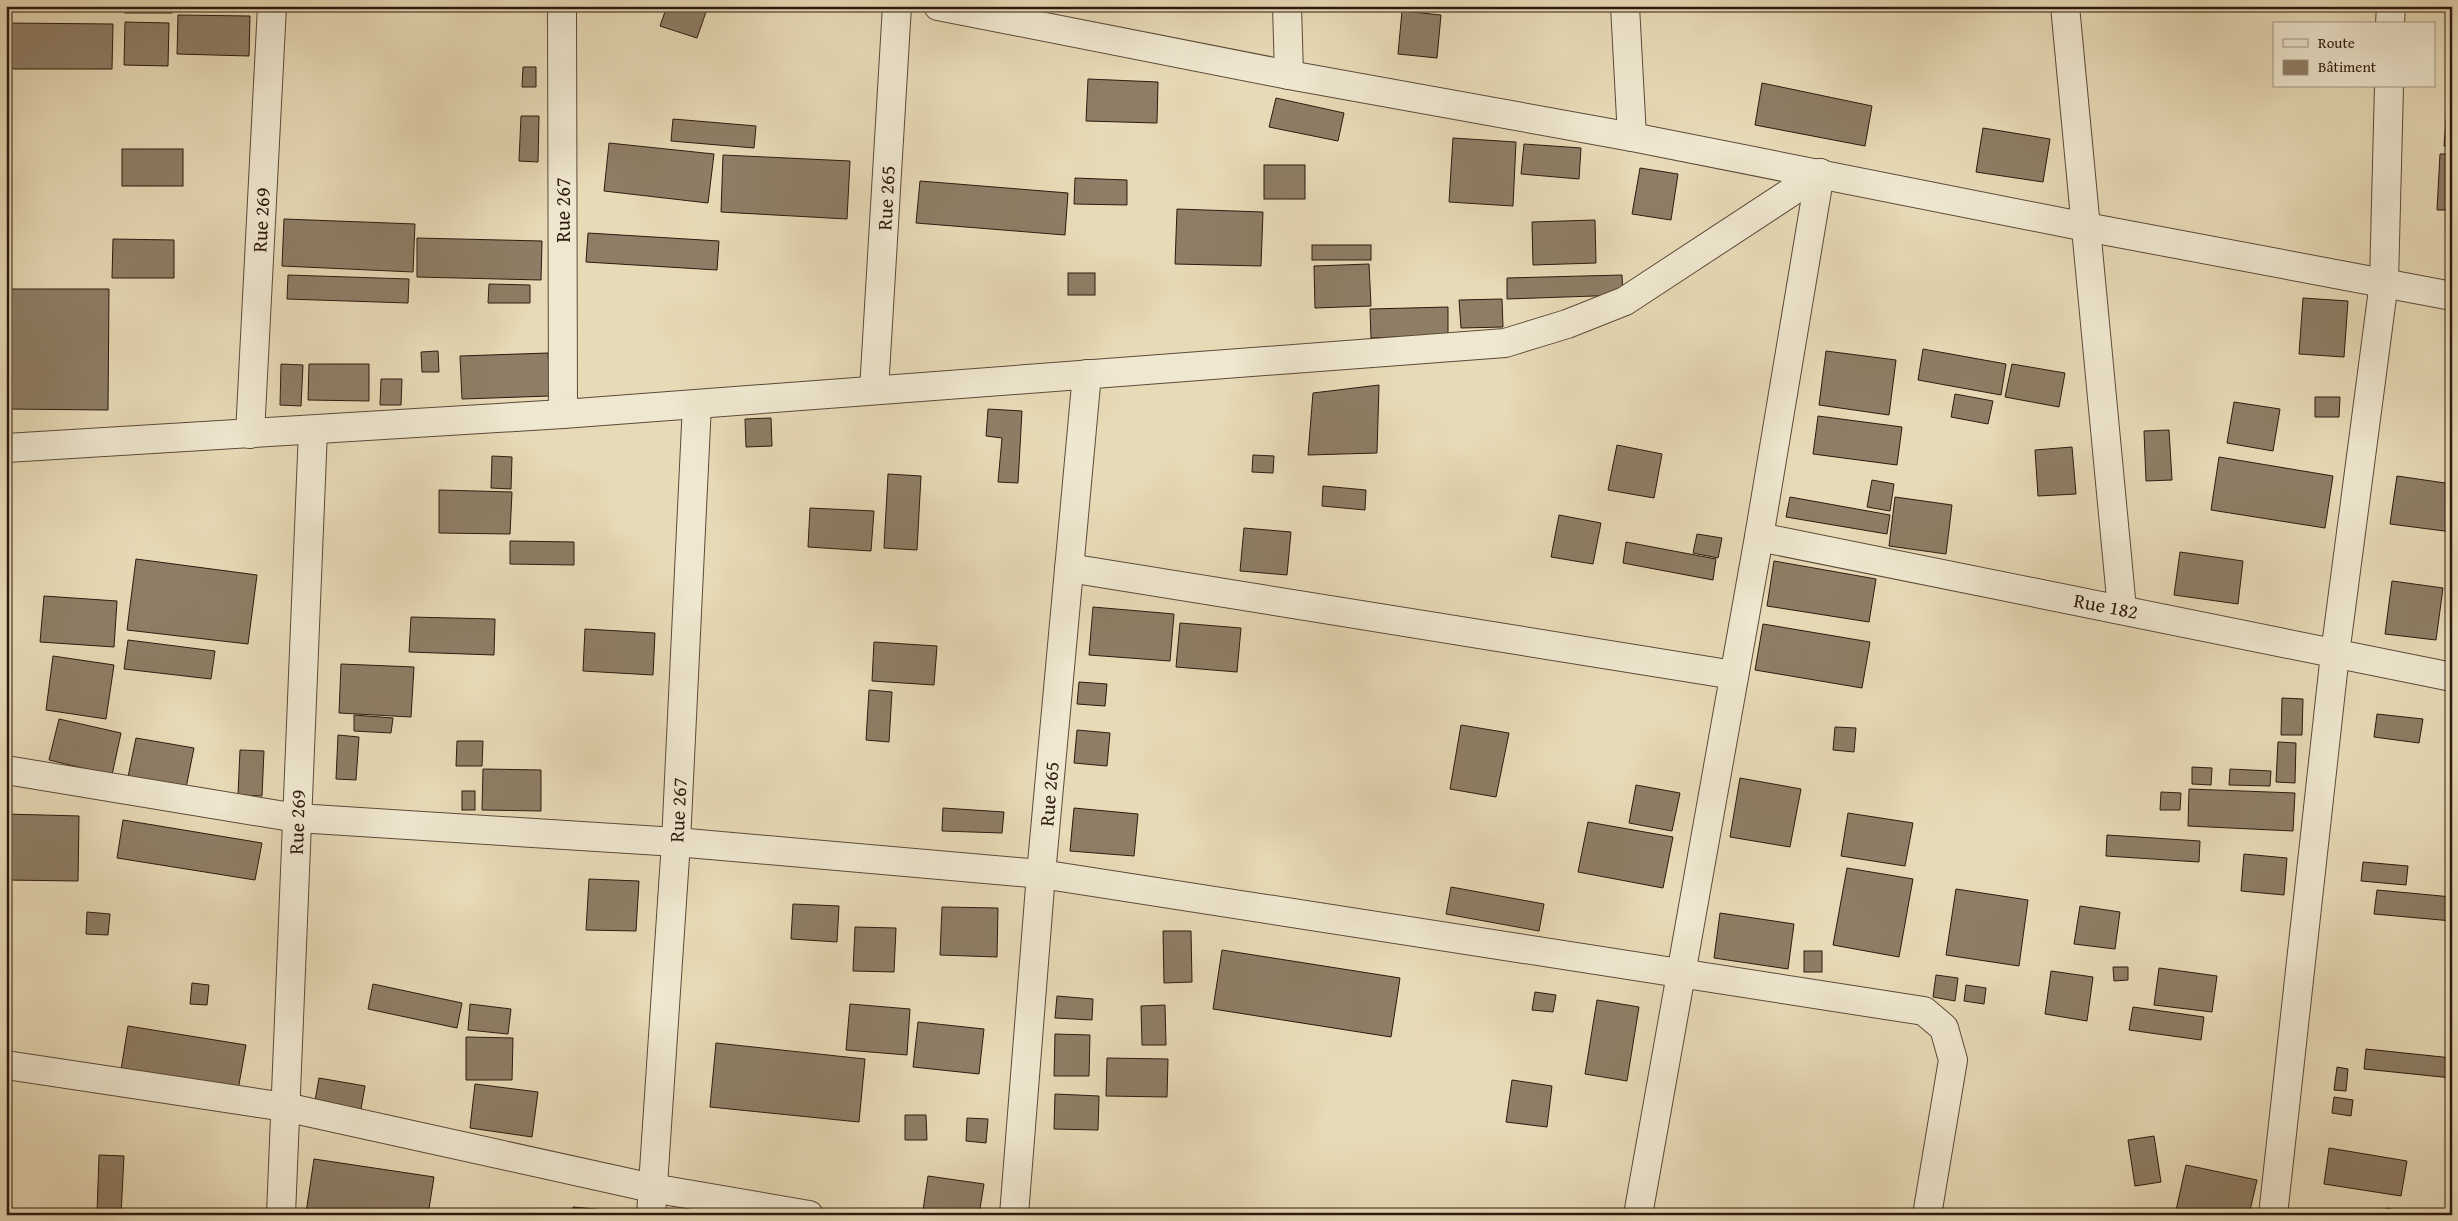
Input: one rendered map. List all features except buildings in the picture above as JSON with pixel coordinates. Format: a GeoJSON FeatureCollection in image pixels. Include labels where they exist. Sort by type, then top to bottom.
{"type":"FeatureCollection","features":[{"type":"Feature","properties":{"kind":"street","name":"Rue 269"},"geometry":{"type":"LineString","coordinates":[[250,434],[272,6]]}},
{"type":"Feature","properties":{"kind":"street","name":"Rue 267"},"geometry":{"type":"LineString","coordinates":[[562,6],[563,414]]}},
{"type":"Feature","properties":{"kind":"street","name":"Rue 265"},"geometry":{"type":"LineString","coordinates":[[874,390],[897,6]]}},
{"type":"Feature","properties":{"kind":"street"},"geometry":{"type":"LineString","coordinates":[[938,6],[1288,75],[1632,137],[2086,228],[2452,296]]}},
{"type":"Feature","properties":{"kind":"street"},"geometry":{"type":"LineString","coordinates":[[1287,6],[1288,75]]}},
{"type":"Feature","properties":{"kind":"street"},"geometry":{"type":"LineString","coordinates":[[1625,6],[1632,137]]}},
{"type":"Feature","properties":{"kind":"street"},"geometry":{"type":"LineString","coordinates":[[2065,6],[2122,610]]}},
{"type":"Feature","properties":{"kind":"street"},"geometry":{"type":"LineString","coordinates":[[2390,6],[2390,22]]}},
{"type":"Feature","properties":{"kind":"street"},"geometry":{"type":"LineString","coordinates":[[2272,1215],[2335,654],[2384,282],[2389,88]]}},
{"type":"Feature","properties":{"kind":"street"},"geometry":{"type":"LineString","coordinates":[[6,448],[563,414],[1505,343],[1567,324],[1625,301],[1820,174]]}},
{"type":"Feature","properties":{"kind":"street"},"geometry":{"type":"LineString","coordinates":[[1638,1215],[1759,537],[1820,174]]}},
{"type":"Feature","properties":{"kind":"street","name":"Rue 265"},"geometry":{"type":"LineString","coordinates":[[1014,1215],[1041,874],[1086,374]]}},
{"type":"Feature","properties":{"kind":"street","name":"Rue 267"},"geometry":{"type":"LineString","coordinates":[[651,1202],[676,842],[697,404]]}},
{"type":"Feature","properties":{"kind":"street","name":"Rue 269"},"geometry":{"type":"LineString","coordinates":[[281,1215],[313,430]]}},
{"type":"Feature","properties":{"kind":"street","name":"Rue 182"},"geometry":{"type":"LineString","coordinates":[[1759,537],[2452,677]]}},
{"type":"Feature","properties":{"kind":"street"},"geometry":{"type":"LineString","coordinates":[[1069,568],[1734,675]]}},
{"type":"Feature","properties":{"kind":"street"},"geometry":{"type":"LineString","coordinates":[[6,770],[297,818],[676,842],[1041,874],[1924,1011],[1944,1028],[1953,1060],[1927,1215]]}},
{"type":"Feature","properties":{"kind":"street"},"geometry":{"type":"LineString","coordinates":[[6,1065],[285,1107],[651,1202],[809,1215]]}}]}
